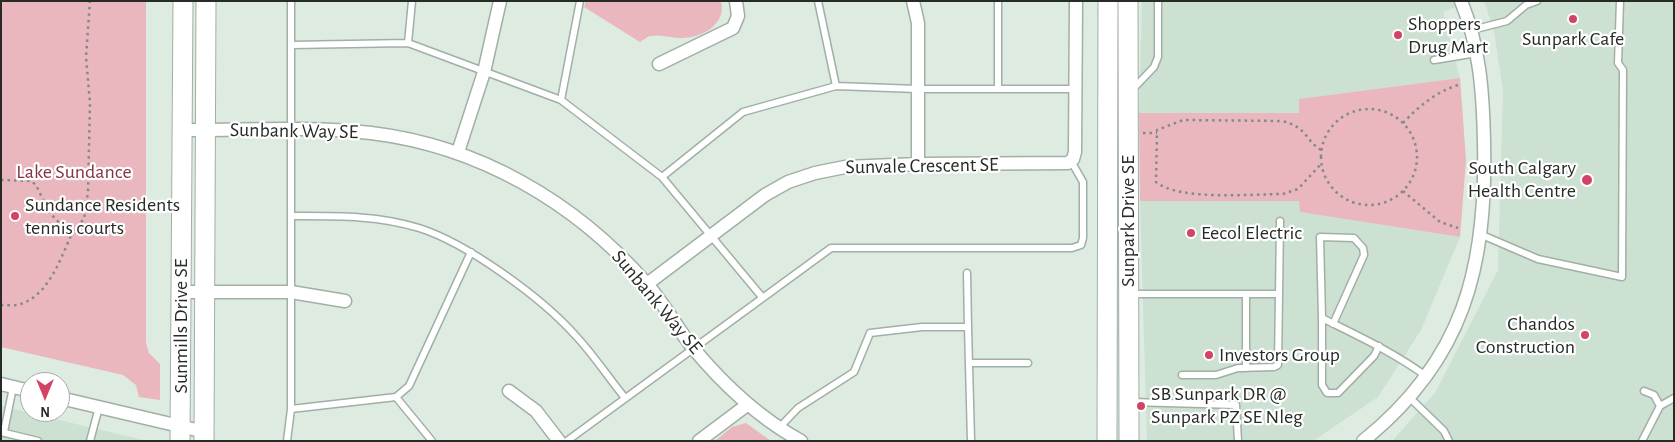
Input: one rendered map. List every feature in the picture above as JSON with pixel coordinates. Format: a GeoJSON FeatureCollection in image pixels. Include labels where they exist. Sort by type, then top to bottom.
{"type":"FeatureCollection","features":[{"type":"Feature","properties":{"kind":"street","name":"Sunmills Drive SE"},"geometry":{"type":"LineString","coordinates":[[181,434],[183,1]]}},
{"type":"Feature","properties":{"kind":"street","name":"Sunmills Drive SE"},"geometry":{"type":"LineString","coordinates":[[205,437],[206,1]]}},
{"type":"Feature","properties":{"kind":"street"},"geometry":{"type":"LineString","coordinates":[[458,152],[484,72],[500,1]]}},
{"type":"Feature","properties":{"kind":"street"},"geometry":{"type":"LineString","coordinates":[[659,64],[733,28],[738,16],[736,1]]}},
{"type":"Feature","properties":{"kind":"street"},"geometry":{"type":"LineString","coordinates":[[913,1],[918,23],[918,164]]}},
{"type":"Feature","properties":{"kind":"street"},"geometry":{"type":"LineString","coordinates":[[1071,161],[1075,152],[1076,1]]}},
{"type":"Feature","properties":{"kind":"street","name":"Sunpark Drive SE"},"geometry":{"type":"LineString","coordinates":[[1107,441],[1108,1]]}},
{"type":"Feature","properties":{"kind":"street","name":"Sunpark Drive SE"},"geometry":{"type":"LineString","coordinates":[[1128,1],[1129,441]]}},
{"type":"Feature","properties":{"kind":"street"},"geometry":{"type":"LineString","coordinates":[[1362,441],[1409,397],[1426,376],[1452,332],[1467,298],[1482,235],[1484,104],[1472,30],[1461,1]]}},
{"type":"Feature","properties":{"kind":"street","name":"Sunbank Way SE"},"geometry":{"type":"LineString","coordinates":[[182,130],[291,130],[373,134],[458,152],[526,183],[577,216],[611,247],[647,284],[693,348],[747,405],[801,441]]}},
{"type":"Feature","properties":{"kind":"street","name":"Sunvale Crescent SE"},"geometry":{"type":"LineString","coordinates":[[647,284],[765,195],[801,177],[845,167],[918,164],[1061,165],[1071,161]]}},
{"type":"Feature","properties":{"kind":"street"},"geometry":{"type":"LineString","coordinates":[[182,292],[291,292],[344,300]]}},
{"type":"Feature","properties":{"kind":"street"},"geometry":{"type":"LineString","coordinates":[[7,386],[20,389]]}},
{"type":"Feature","properties":{"kind":"street"},"geometry":{"type":"LineString","coordinates":[[509,390],[536,411],[559,441]]}},
{"type":"Feature","properties":{"kind":"street"},"geometry":{"type":"LineString","coordinates":[[70,400],[99,407],[181,434],[205,437]]}},
{"type":"Feature","properties":{"kind":"street"},"geometry":{"type":"LineString","coordinates":[[699,441],[747,405]]}},
{"type":"Feature","properties":{"kind":"lane"},"geometry":{"type":"LineString","coordinates":[[287,441],[291,409],[291,1]]}},
{"type":"Feature","properties":{"kind":"lane"},"geometry":{"type":"LineString","coordinates":[[408,44],[412,1]]}},
{"type":"Feature","properties":{"kind":"lane"},"geometry":{"type":"LineString","coordinates":[[561,100],[580,1]]}},
{"type":"Feature","properties":{"kind":"lane"},"geometry":{"type":"LineString","coordinates":[[818,1],[836,86]]}},
{"type":"Feature","properties":{"kind":"lane"},"geometry":{"type":"LineString","coordinates":[[998,1],[998,89]]}},
{"type":"Feature","properties":{"kind":"lane"},"geometry":{"type":"LineString","coordinates":[[1128,95],[1154,67],[1158,57],[1158,1]]}},
{"type":"Feature","properties":{"kind":"lane"},"geometry":{"type":"LineString","coordinates":[[1472,30],[1507,21],[1526,5],[1537,1]]}},
{"type":"Feature","properties":{"kind":"lane"},"geometry":{"type":"LineString","coordinates":[[1482,235],[1538,258],[1622,277],[1623,70],[1618,63],[1620,1]]}},
{"type":"Feature","properties":{"kind":"lane"},"geometry":{"type":"LineString","coordinates":[[291,45],[408,44],[561,100],[662,177],[762,297]]}},
{"type":"Feature","properties":{"kind":"lane"},"geometry":{"type":"LineString","coordinates":[[1434,60],[1477,53]]}},
{"type":"Feature","properties":{"kind":"lane"},"geometry":{"type":"LineString","coordinates":[[662,177],[743,112],[836,86],[998,89],[1076,88]]}},
{"type":"Feature","properties":{"kind":"lane"},"geometry":{"type":"LineString","coordinates":[[567,441],[830,248],[1072,248],[1081,245],[1083,238],[1083,182],[1071,161]]}},
{"type":"Feature","properties":{"kind":"lane"},"geometry":{"type":"LineString","coordinates":[[291,216],[366,217],[420,228],[471,252],[538,300],[575,334],[625,398]]}},
{"type":"Feature","properties":{"kind":"lane"},"geometry":{"type":"LineString","coordinates":[[1182,374],[1216,375],[1246,368],[1274,368],[1279,362],[1280,220]]}},
{"type":"Feature","properties":{"kind":"lane"},"geometry":{"type":"LineString","coordinates":[[1333,324],[1364,255],[1363,248],[1354,238],[1320,237],[1322,385],[1328,393],[1338,393],[1374,356],[1379,346]]}},
{"type":"Feature","properties":{"kind":"lane"},"geometry":{"type":"LineString","coordinates":[[291,409],[396,397],[408,386],[471,252]]}},
{"type":"Feature","properties":{"kind":"lane"},"geometry":{"type":"LineString","coordinates":[[967,273],[971,441]]}},
{"type":"Feature","properties":{"kind":"lane"},"geometry":{"type":"LineString","coordinates":[[1129,294],[1279,294]]}},
{"type":"Feature","properties":{"kind":"lane"},"geometry":{"type":"LineString","coordinates":[[1246,294],[1246,368]]}},
{"type":"Feature","properties":{"kind":"lane"},"geometry":{"type":"LineString","coordinates":[[1322,318],[1398,355],[1426,376]]}},
{"type":"Feature","properties":{"kind":"lane"},"geometry":{"type":"LineString","coordinates":[[780,427],[798,408],[854,372],[870,333],[922,327],[968,327]]}},
{"type":"Feature","properties":{"kind":"lane"},"geometry":{"type":"LineString","coordinates":[[969,363],[1028,363]]}},
{"type":"Feature","properties":{"kind":"lane"},"geometry":{"type":"LineString","coordinates":[[7,386],[3,432],[38,441]]}},
{"type":"Feature","properties":{"kind":"lane"},"geometry":{"type":"LineString","coordinates":[[1644,391],[1654,395],[1660,406]]}},
{"type":"Feature","properties":{"kind":"lane"},"geometry":{"type":"LineString","coordinates":[[396,397],[432,441]]}},
{"type":"Feature","properties":{"kind":"lane"},"geometry":{"type":"LineString","coordinates":[[1409,397],[1444,431],[1449,441]]}},
{"type":"Feature","properties":{"kind":"lane"},"geometry":{"type":"LineString","coordinates":[[1642,441],[1660,406],[1674,398]]}},
{"type":"Feature","properties":{"kind":"lane"},"geometry":{"type":"LineString","coordinates":[[1129,402],[1236,405],[1238,441]]}},
{"type":"Feature","properties":{"kind":"lane"},"geometry":{"type":"LineString","coordinates":[[90,441],[99,407]]}},
{"type":"Feature","properties":{"kind":"path"},"geometry":{"type":"LineString","coordinates":[[1,305],[20,305],[41,292],[73,231],[84,219],[88,192],[90,103],[86,57],[90,1]]}},
{"type":"Feature","properties":{"kind":"path"},"geometry":{"type":"LineString","coordinates":[[1403,123],[1416,108],[1431,98],[1458,85]]}},
{"type":"Feature","properties":{"kind":"path"},"geometry":{"type":"LineString","coordinates":[[1366,109],[1380,110],[1403,123],[1411,133],[1417,157],[1411,181],[1403,191],[1393,199],[1380,204],[1367,205],[1354,203],[1342,197],[1332,188],[1324,177],[1321,164],[1321,150],[1324,138],[1331,126],[1341,117],[1353,111],[1366,109]]}},
{"type":"Feature","properties":{"kind":"path"},"geometry":{"type":"LineString","coordinates":[[1321,150],[1314,146],[1306,133],[1293,124],[1282,121],[1183,120],[1157,130],[1156,182],[1162,187],[1180,193],[1283,194],[1298,189],[1321,164]]}},
{"type":"Feature","properties":{"kind":"path"},"geometry":{"type":"LineString","coordinates":[[1143,133],[1157,133]]}},
{"type":"Feature","properties":{"kind":"path"},"geometry":{"type":"LineString","coordinates":[[1,180],[31,181],[36,185],[48,212],[67,231],[73,231]]}},
{"type":"Feature","properties":{"kind":"path"},"geometry":{"type":"LineString","coordinates":[[1403,191],[1440,222],[1458,228]]}},
{"type":"Feature","properties":{"kind":"shaded area"},"geometry":{"type":"Polygon","coordinates":[[[1142,1],[1471,1],[1443,12],[1460,78],[1300,99],[1300,113],[1139,113],[1142,1]]]}},
{"type":"Feature","properties":{"kind":"shaded area"},"geometry":{"type":"Polygon","coordinates":[[[1484,1],[1674,1],[1674,441],[1392,441],[1435,393],[1498,270],[1503,91],[1494,31],[1484,1]]]}},
{"type":"Feature","properties":{"kind":"shaded area"},"geometry":{"type":"Polygon","coordinates":[[[1140,201],[1299,201],[1300,212],[1460,237],[1421,330],[1378,397],[1313,441],[1147,441],[1140,201]]]}},
{"type":"Feature","properties":{"kind":"shaded area"},"geometry":{"type":"Polygon","coordinates":[[[1,406],[20,411],[20,422],[68,422],[147,441],[1,441],[1,406]]]}},
{"type":"Feature","properties":{"kind":"green space","name":"Lake Sundance"},"geometry":{"type":"Polygon","coordinates":[[[1,1],[146,1],[146,343],[149,353],[160,364],[160,400],[139,397],[136,385],[123,375],[1,347],[1,1]]]}},
{"type":"Feature","properties":{"kind":"green space"},"geometry":{"type":"Polygon","coordinates":[[[586,1],[721,1],[722,9],[717,23],[705,32],[682,38],[649,36],[640,42],[584,7],[586,1]]]}},
{"type":"Feature","properties":{"kind":"green space"},"geometry":{"type":"Polygon","coordinates":[[[1460,78],[1466,160],[1460,237],[1300,212],[1299,201],[1140,201],[1139,113],[1299,113],[1299,99],[1460,78]]]}},
{"type":"Feature","properties":{"kind":"green space"},"geometry":{"type":"Polygon","coordinates":[[[746,423],[771,441],[715,441],[732,427],[746,423]]]}},
{"type":"Feature","properties":{"kind":"place","name":"Sunpark Cafe"},"geometry":{"type":"Point","coordinates":[1573,19]}},
{"type":"Feature","properties":{"kind":"place","name":"Shoppers Drug Mart"},"geometry":{"type":"Point","coordinates":[1398,35]}},
{"type":"Feature","properties":{"kind":"place","name":"South Calgary Health Centre"},"geometry":{"type":"Point","coordinates":[1587,180]}},
{"type":"Feature","properties":{"kind":"place","name":"Sundance Residents tennis courts"},"geometry":{"type":"Point","coordinates":[15,216]}},
{"type":"Feature","properties":{"kind":"place","name":"Eecol Electric"},"geometry":{"type":"Point","coordinates":[1191,233]}},
{"type":"Feature","properties":{"kind":"place","name":"Chandos Construction"},"geometry":{"type":"Point","coordinates":[1585,335]}},
{"type":"Feature","properties":{"kind":"place","name":"Investors Group"},"geometry":{"type":"Point","coordinates":[1209,355]}},
{"type":"Feature","properties":{"kind":"place","name":"SB Sunpark DR @ Sunpark PZ SE Nleg"},"geometry":{"type":"Point","coordinates":[1141,406]}}]}
